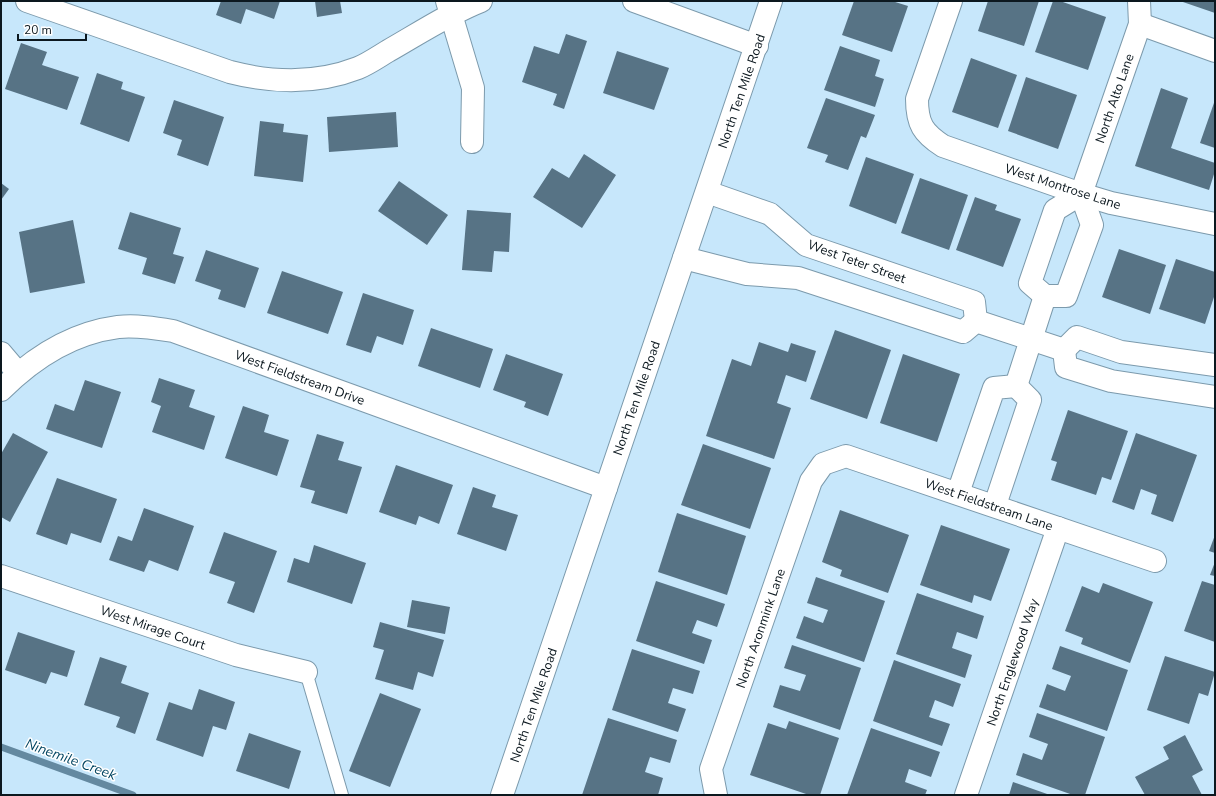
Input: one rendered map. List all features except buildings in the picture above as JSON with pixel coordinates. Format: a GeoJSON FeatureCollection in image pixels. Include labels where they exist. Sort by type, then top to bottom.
{"type":"FeatureCollection","features":[{"type":"Feature","properties":{"kind":"street"},"geometry":{"type":"LineString","coordinates":[[27,1],[55,6],[230,72],[256,79],[282,81],[308,80],[333,76],[359,68],[450,8],[481,1]]}},
{"type":"Feature","properties":{"kind":"street"},"geometry":{"type":"LineString","coordinates":[[634,1],[757,46]]}},
{"type":"Feature","properties":{"kind":"street","name":"North Ten Mile Road"},"geometry":{"type":"LineString","coordinates":[[502,795],[772,1]]}},
{"type":"Feature","properties":{"kind":"street","name":"West Montrose Lane"},"geometry":{"type":"LineString","coordinates":[[951,1],[917,100],[917,113],[921,125],[930,137],[943,146],[1081,194],[1125,206],[1215,224]]}},
{"type":"Feature","properties":{"kind":"street","name":"North Alto Lane"},"geometry":{"type":"LineString","coordinates":[[1081,194],[1140,24],[1139,1]]}},
{"type":"Feature","properties":{"kind":"street"},"geometry":{"type":"LineString","coordinates":[[450,8],[473,88],[472,142]]}},
{"type":"Feature","properties":{"kind":"street"},"geometry":{"type":"LineString","coordinates":[[1140,24],[1215,51]]}},
{"type":"Feature","properties":{"kind":"street","name":"West Teter Street"},"geometry":{"type":"LineString","coordinates":[[707,192],[770,214],[806,245],[974,302],[976,321]]}},
{"type":"Feature","properties":{"kind":"street"},"geometry":{"type":"LineString","coordinates":[[1081,194],[1092,224],[1066,296],[1045,296],[1030,283],[1055,210],[1081,194]]}},
{"type":"Feature","properties":{"kind":"street"},"geometry":{"type":"LineString","coordinates":[[684,258],[747,274],[798,278],[963,332],[976,321],[1064,350]]}},
{"type":"Feature","properties":{"kind":"street"},"geometry":{"type":"LineString","coordinates":[[1016,386],[1045,296]]}},
{"type":"Feature","properties":{"kind":"street","name":"West Fieldstream Drive"},"geometry":{"type":"LineString","coordinates":[[1,390],[18,373],[68,341],[93,332],[119,327],[139,327],[173,331],[606,488]]}},
{"type":"Feature","properties":{"kind":"street"},"geometry":{"type":"LineString","coordinates":[[1064,350],[1077,337],[1120,352],[1215,365]]}},
{"type":"Feature","properties":{"kind":"street"},"geometry":{"type":"LineString","coordinates":[[1064,350],[1066,368],[1112,381],[1215,397]]}},
{"type":"Feature","properties":{"kind":"street"},"geometry":{"type":"LineString","coordinates":[[1,353],[18,373]]}},
{"type":"Feature","properties":{"kind":"street"},"geometry":{"type":"LineString","coordinates":[[958,493],[994,388],[1016,386]]}},
{"type":"Feature","properties":{"kind":"street"},"geometry":{"type":"LineString","coordinates":[[995,506],[1030,400],[1016,386]]}},
{"type":"Feature","properties":{"kind":"street","name":"West Fieldstream Lane"},"geometry":{"type":"LineString","coordinates":[[823,464],[846,456],[1155,561]]}},
{"type":"Feature","properties":{"kind":"street","name":"North Aronmink Lane"},"geometry":{"type":"LineString","coordinates":[[716,795],[711,769],[811,481],[823,464]]}},
{"type":"Feature","properties":{"kind":"street","name":"North Englewood Way"},"geometry":{"type":"LineString","coordinates":[[966,795],[1058,528]]}},
{"type":"Feature","properties":{"kind":"street","name":"West Mirage Court"},"geometry":{"type":"LineString","coordinates":[[1,576],[236,655],[306,672]]}},
{"type":"Feature","properties":{"kind":"lane"},"geometry":{"type":"LineString","coordinates":[[306,672],[342,795]]}},
{"type":"Feature","properties":{"kind":"waterway","name":"Ninemile Creek"},"geometry":{"type":"LineString","coordinates":[[1,747],[133,795]]}}]}
